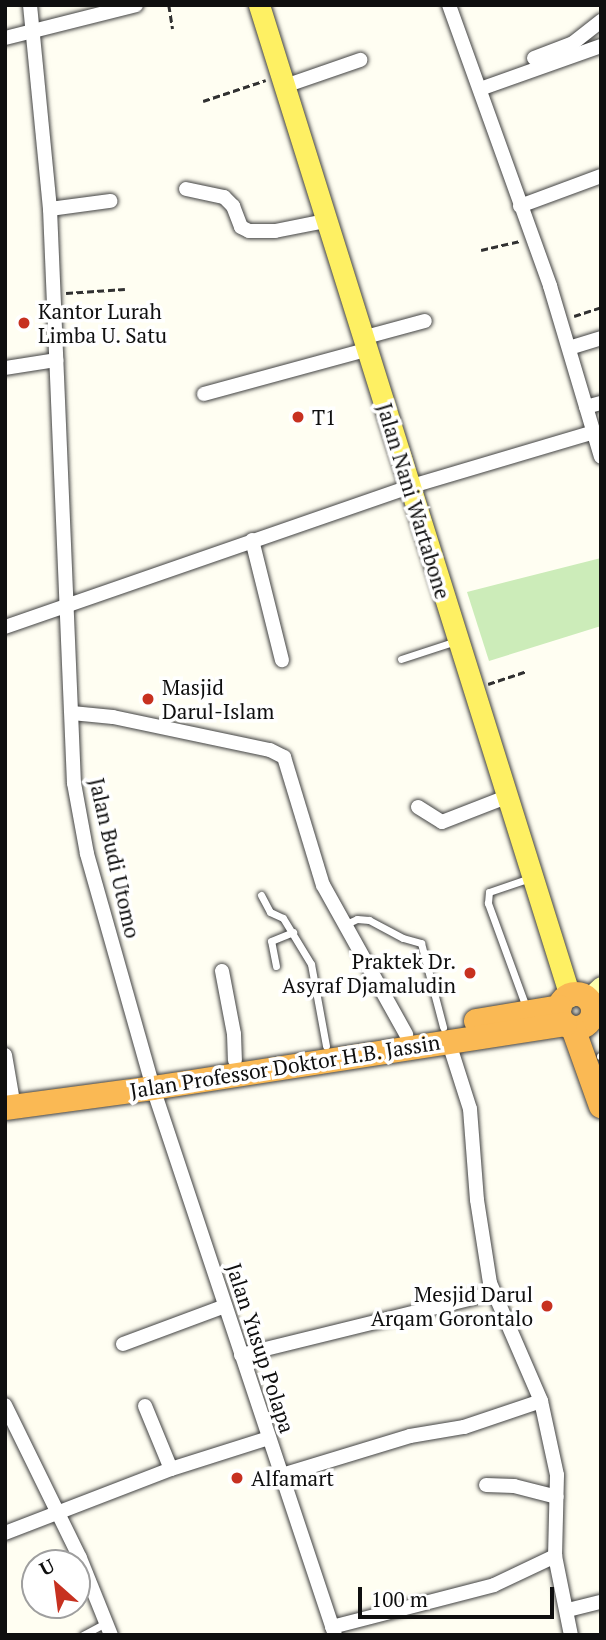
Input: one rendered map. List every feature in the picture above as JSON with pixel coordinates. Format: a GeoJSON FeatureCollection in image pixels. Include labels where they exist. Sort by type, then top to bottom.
{"type":"FeatureCollection","features":[{"type":"Feature","properties":{"kind":"highway","name":"Jalan Professor Doktor H.B. Jassin"},"geometry":{"type":"LineString","coordinates":[[151,1081],[235,1060],[329,1051],[406,1034],[446,1033],[527,1011],[578,1009]]}},
{"type":"Feature","properties":{"kind":"highway","name":"Jalan Professor Doktor H.B. Jassin"},"geometry":{"type":"LineString","coordinates":[[9,1101],[151,1081],[578,1009]]}},
{"type":"Feature","properties":{"kind":"highway","name":"Jalan Nani Wartabone"},"geometry":{"type":"LineString","coordinates":[[578,1009],[600,1057]]}},
{"type":"Feature","properties":{"kind":"highway","name":"Jalan Nani Wartabone"},"geometry":{"type":"LineString","coordinates":[[578,1009],[601,1106]]}},
{"type":"Feature","properties":{"kind":"main road","name":"Jalan Nani Wartabone"},"geometry":{"type":"LineString","coordinates":[[259,5],[364,344],[412,486],[471,690],[531,878],[578,1009]]}},
{"type":"Feature","properties":{"kind":"street","name":"Jalan Budi Utomo"},"geometry":{"type":"LineString","coordinates":[[30,5],[35,33],[50,209],[74,783],[88,854],[151,1081]]}},
{"type":"Feature","properties":{"kind":"street"},"geometry":{"type":"LineString","coordinates":[[5,38],[35,33],[136,5]]}},
{"type":"Feature","properties":{"kind":"street"},"geometry":{"type":"LineString","coordinates":[[5,627],[412,486],[598,443],[594,405],[569,348],[520,206],[486,86],[449,5]]}},
{"type":"Feature","properties":{"kind":"street"},"geometry":{"type":"LineString","coordinates":[[486,86],[504,71],[566,47],[601,21]]}},
{"type":"Feature","properties":{"kind":"street"},"geometry":{"type":"LineString","coordinates":[[486,86],[601,46]]}},
{"type":"Feature","properties":{"kind":"street"},"geometry":{"type":"LineString","coordinates":[[281,81],[359,60]]}},
{"type":"Feature","properties":{"kind":"street"},"geometry":{"type":"LineString","coordinates":[[520,206],[601,176]]}},
{"type":"Feature","properties":{"kind":"street"},"geometry":{"type":"LineString","coordinates":[[186,189],[224,197],[233,206],[241,227],[249,231],[275,231],[326,221]]}},
{"type":"Feature","properties":{"kind":"street"},"geometry":{"type":"LineString","coordinates":[[50,209],[110,201]]}},
{"type":"Feature","properties":{"kind":"street"},"geometry":{"type":"LineString","coordinates":[[204,394],[364,344],[425,321]]}},
{"type":"Feature","properties":{"kind":"street"},"geometry":{"type":"LineString","coordinates":[[569,348],[601,338]]}},
{"type":"Feature","properties":{"kind":"street"},"geometry":{"type":"LineString","coordinates":[[5,368],[56,360]]}},
{"type":"Feature","properties":{"kind":"street"},"geometry":{"type":"LineString","coordinates":[[252,540],[282,660]]}},
{"type":"Feature","properties":{"kind":"street"},"geometry":{"type":"LineString","coordinates":[[72,713],[113,717],[280,753],[284,757],[323,885],[406,1034]]}},
{"type":"Feature","properties":{"kind":"street"},"geometry":{"type":"LineString","coordinates":[[418,807],[442,822],[506,797]]}},
{"type":"Feature","properties":{"kind":"street"},"geometry":{"type":"LineString","coordinates":[[222,971],[234,1034],[235,1060]]}},
{"type":"Feature","properties":{"kind":"street"},"geometry":{"type":"LineString","coordinates":[[446,1033],[470,1109],[478,1210],[494,1293],[541,1401],[557,1475],[555,1556],[571,1635]]}},
{"type":"Feature","properties":{"kind":"street"},"geometry":{"type":"LineString","coordinates":[[5,1055],[9,1101]]}},
{"type":"Feature","properties":{"kind":"street","name":"Jalan Yusup Polapa"},"geometry":{"type":"LineString","coordinates":[[151,1081],[333,1631]]}},
{"type":"Feature","properties":{"kind":"street"},"geometry":{"type":"LineString","coordinates":[[241,1356],[494,1293]]}},
{"type":"Feature","properties":{"kind":"street"},"geometry":{"type":"LineString","coordinates":[[123,1344],[225,1306]]}},
{"type":"Feature","properties":{"kind":"street"},"geometry":{"type":"LineString","coordinates":[[282,1475],[410,1436],[464,1427],[541,1401]]}},
{"type":"Feature","properties":{"kind":"street"},"geometry":{"type":"LineString","coordinates":[[5,1405],[59,1513],[109,1629]]}},
{"type":"Feature","properties":{"kind":"street"},"geometry":{"type":"LineString","coordinates":[[145,1406],[171,1469]]}},
{"type":"Feature","properties":{"kind":"street"},"geometry":{"type":"LineString","coordinates":[[5,1533],[171,1469],[269,1438]]}},
{"type":"Feature","properties":{"kind":"street"},"geometry":{"type":"LineString","coordinates":[[486,1485],[514,1486],[556,1497]]}},
{"type":"Feature","properties":{"kind":"street"},"geometry":{"type":"LineString","coordinates":[[333,1631],[494,1585],[555,1556]]}},
{"type":"Feature","properties":{"kind":"street"},"geometry":{"type":"LineString","coordinates":[[568,1610],[601,1602]]}},
{"type":"Feature","properties":{"kind":"lane"},"geometry":{"type":"LineString","coordinates":[[401,659],[457,641]]}},
{"type":"Feature","properties":{"kind":"lane"},"geometry":{"type":"LineString","coordinates":[[527,1011],[488,903],[489,892],[531,878]]}},
{"type":"Feature","properties":{"kind":"lane"},"geometry":{"type":"LineString","coordinates":[[261,895],[270,912],[283,918],[293,932],[315,976],[329,1051]]}},
{"type":"Feature","properties":{"kind":"lane"},"geometry":{"type":"LineString","coordinates":[[344,926],[357,919],[369,919],[403,938],[422,943],[446,1033]]}},
{"type":"Feature","properties":{"kind":"lane"},"geometry":{"type":"LineString","coordinates":[[276,967],[271,941],[293,932]]}},
{"type":"Feature","properties":{"kind":"lane"},"geometry":{"type":"LineString","coordinates":[[83,1635],[109,1629]]}},
{"type":"Feature","properties":{"kind":"path"},"geometry":{"type":"LineString","coordinates":[[169,5],[173,29]]}},
{"type":"Feature","properties":{"kind":"path"},"geometry":{"type":"LineString","coordinates":[[203,101],[281,81]]}},
{"type":"Feature","properties":{"kind":"path"},"geometry":{"type":"LineString","coordinates":[[481,250],[532,238]]}},
{"type":"Feature","properties":{"kind":"path"},"geometry":{"type":"LineString","coordinates":[[52,294],[125,289]]}},
{"type":"Feature","properties":{"kind":"path"},"geometry":{"type":"LineString","coordinates":[[561,320],[601,307]]}},
{"type":"Feature","properties":{"kind":"path"},"geometry":{"type":"LineString","coordinates":[[471,690],[527,671]]}},
{"type":"Feature","properties":{"kind":"green space"},"geometry":{"type":"Polygon","coordinates":[[[601,558],[601,626],[489,661],[467,592],[601,558]]]}},
{"type":"Feature","properties":{"kind":"place","name":"Kantor Lurah Limba U. Satu"},"geometry":{"type":"Point","coordinates":[24,323]}},
{"type":"Feature","properties":{"kind":"place","name":"T1"},"geometry":{"type":"Point","coordinates":[298,417]}},
{"type":"Feature","properties":{"kind":"place","name":"Masjid Darul-Islam"},"geometry":{"type":"Point","coordinates":[148,699]}},
{"type":"Feature","properties":{"kind":"place","name":"Praktek Dr. Asyraf Djamaludin"},"geometry":{"type":"Point","coordinates":[470,973]}},
{"type":"Feature","properties":{"kind":"place","name":"Mesjid Darul Arqam Gorontalo"},"geometry":{"type":"Point","coordinates":[547,1306]}},
{"type":"Feature","properties":{"kind":"place","name":"Alfamart"},"geometry":{"type":"Point","coordinates":[237,1478]}}]}
